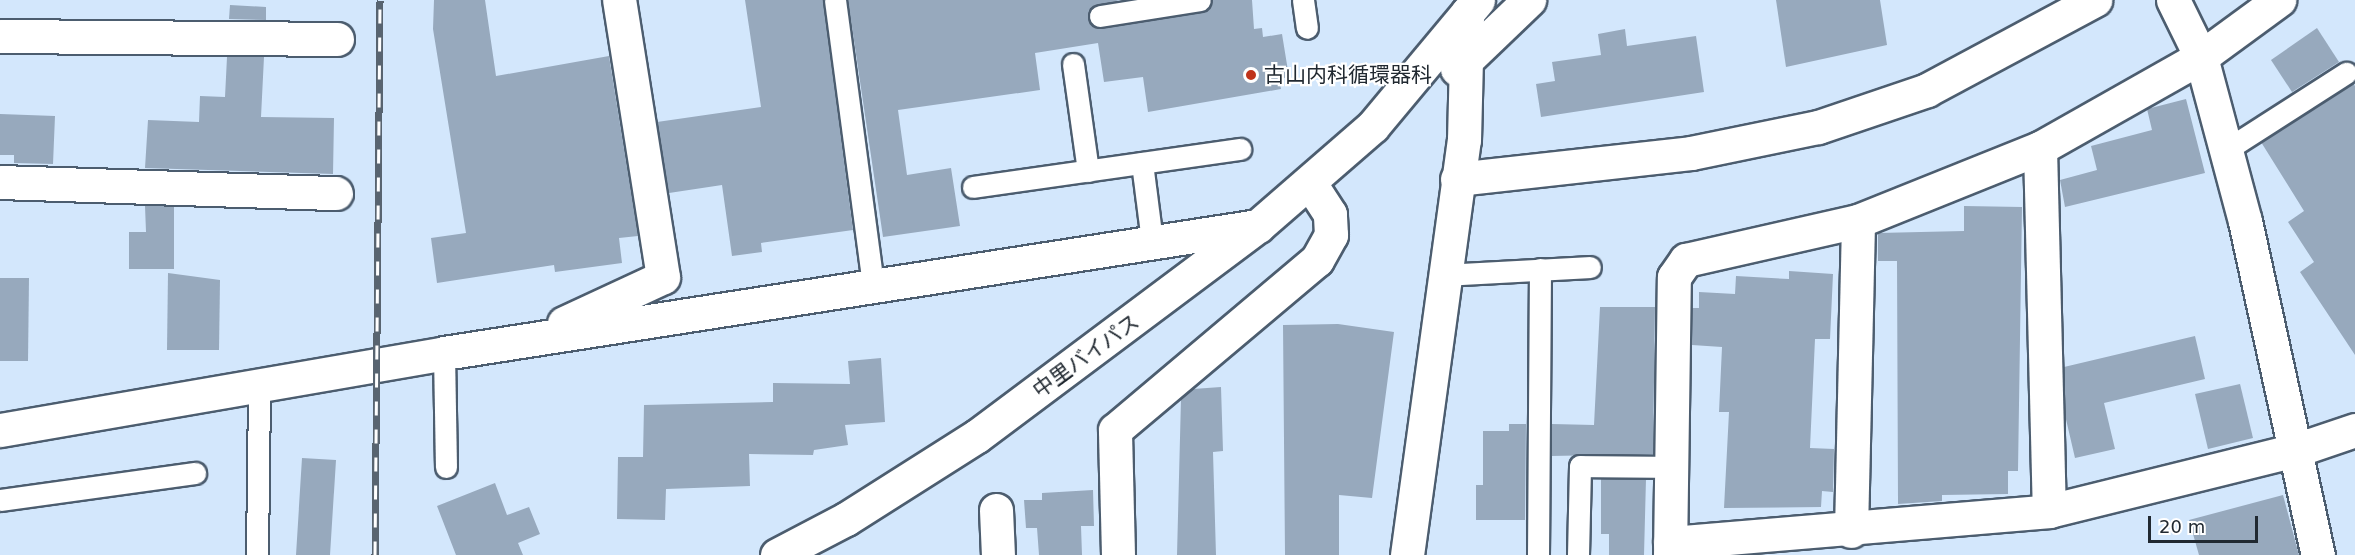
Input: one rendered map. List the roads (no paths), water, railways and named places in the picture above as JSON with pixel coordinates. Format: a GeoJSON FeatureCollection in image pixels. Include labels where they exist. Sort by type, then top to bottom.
{"type":"FeatureCollection","features":[{"type":"Feature","properties":{"kind":"street"},"geometry":{"type":"LineString","coordinates":[[530,339],[663,277],[619,0]]}},
{"type":"Feature","properties":{"kind":"street","name":"中里バイパス"},"geometry":{"type":"LineString","coordinates":[[777,555],[846,519],[977,436],[1258,226],[1373,126],[1466,62],[1529,0]]}},
{"type":"Feature","properties":{"kind":"street"},"geometry":{"type":"LineString","coordinates":[[1457,179],[1691,153],[1818,127],[1927,90],[2095,0]]}},
{"type":"Feature","properties":{"kind":"street"},"geometry":{"type":"LineString","coordinates":[[2173,0],[2201,57],[2226,150],[2296,450],[2318,555]]}},
{"type":"Feature","properties":{"kind":"street"},"geometry":{"type":"LineString","coordinates":[[2279,0],[2201,57],[2040,148],[1858,221],[1686,260],[1674,277],[1670,549],[2049,512],[2296,450],[2355,430]]}},
{"type":"Feature","properties":{"kind":"street"},"geometry":{"type":"LineString","coordinates":[[1407,555],[1457,179],[1470,4]]}},
{"type":"Feature","properties":{"kind":"street","name":"中里バイパス"},"geometry":{"type":"LineString","coordinates":[[1373,126],[1470,4]]}},
{"type":"Feature","properties":{"kind":"street"},"geometry":{"type":"LineString","coordinates":[[0,36],[337,39]]}},
{"type":"Feature","properties":{"kind":"street"},"geometry":{"type":"LineString","coordinates":[[2040,148],[2049,512]]}},
{"type":"Feature","properties":{"kind":"street"},"geometry":{"type":"LineString","coordinates":[[0,183],[336,193]]}},
{"type":"Feature","properties":{"kind":"street"},"geometry":{"type":"LineString","coordinates":[[1118,555],[1115,430],[1317,260],[1331,235],[1330,214],[1310,183]]}},
{"type":"Feature","properties":{"kind":"street"},"geometry":{"type":"LineString","coordinates":[[1851,531],[1858,221]]}},
{"type":"Feature","properties":{"kind":"street"},"geometry":{"type":"LineString","coordinates":[[0,430],[530,339],[1258,226]]}},
{"type":"Feature","properties":{"kind":"street"},"geometry":{"type":"LineString","coordinates":[[996,510],[998,555]]}},
{"type":"Feature","properties":{"kind":"lane"},"geometry":{"type":"LineString","coordinates":[[835,0],[873,285]]}},
{"type":"Feature","properties":{"kind":"lane"},"geometry":{"type":"LineString","coordinates":[[1100,16],[1200,0]]}},
{"type":"Feature","properties":{"kind":"lane"},"geometry":{"type":"LineString","coordinates":[[1303,0],[1307,28]]}},
{"type":"Feature","properties":{"kind":"lane"},"geometry":{"type":"LineString","coordinates":[[1073,64],[1088,171]]}},
{"type":"Feature","properties":{"kind":"lane"},"geometry":{"type":"LineString","coordinates":[[2226,150],[2346,73]]}},
{"type":"Feature","properties":{"kind":"lane"},"geometry":{"type":"LineString","coordinates":[[973,187],[1240,149]]}},
{"type":"Feature","properties":{"kind":"lane"},"geometry":{"type":"LineString","coordinates":[[1142,163],[1152,241]]}},
{"type":"Feature","properties":{"kind":"lane"},"geometry":{"type":"LineString","coordinates":[[1444,275],[1590,267]]}},
{"type":"Feature","properties":{"kind":"lane"},"geometry":{"type":"LineString","coordinates":[[1538,555],[1540,269]]}},
{"type":"Feature","properties":{"kind":"lane"},"geometry":{"type":"LineString","coordinates":[[444,353],[447,467]]}},
{"type":"Feature","properties":{"kind":"lane"},"geometry":{"type":"LineString","coordinates":[[257,555],[259,386]]}},
{"type":"Feature","properties":{"kind":"lane"},"geometry":{"type":"LineString","coordinates":[[1578,555],[1580,466],[1671,467]]}},
{"type":"Feature","properties":{"kind":"lane"},"geometry":{"type":"LineString","coordinates":[[0,500],[195,472]]}},
{"type":"Feature","properties":{"kind":"railway"},"geometry":{"type":"LineString","coordinates":[[375,555],[380,0]]}},
{"type":"Feature","properties":{"kind":"place","name":"古山内科循環器科"},"geometry":{"type":"Point","coordinates":[1251,75]}}]}
